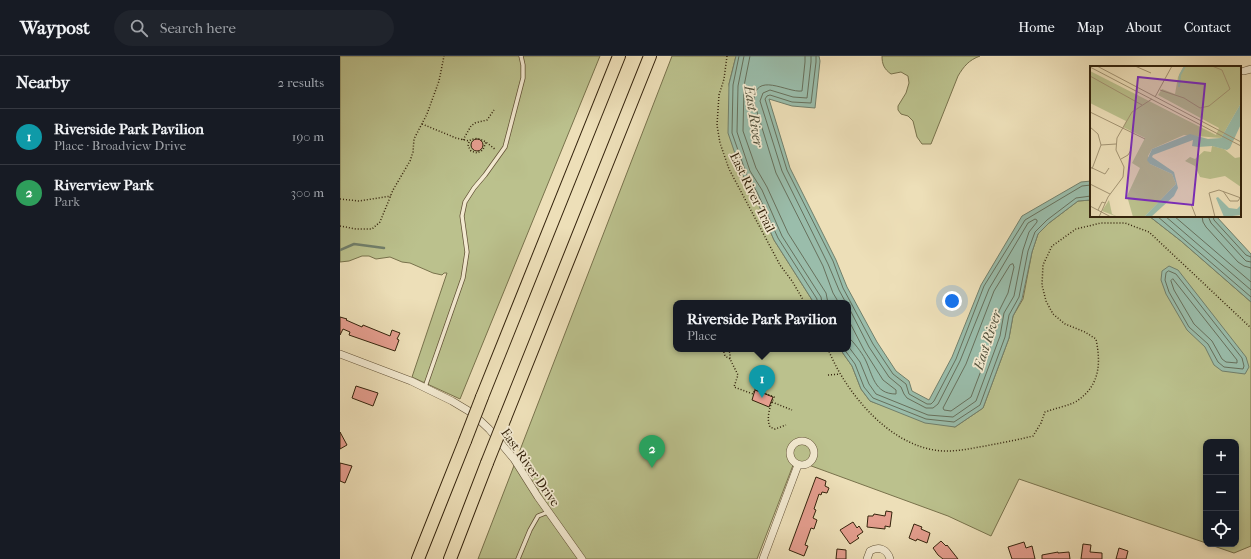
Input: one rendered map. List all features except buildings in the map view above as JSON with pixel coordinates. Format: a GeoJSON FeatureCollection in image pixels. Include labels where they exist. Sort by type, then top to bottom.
{"type":"FeatureCollection","features":[{"type":"Feature","properties":{"kind":"highway"},"geometry":{"type":"LineString","coordinates":[[418,559],[619,56]]}},
{"type":"Feature","properties":{"kind":"highway"},"geometry":{"type":"LineString","coordinates":[[450,559],[650,56]]}},
{"type":"Feature","properties":{"kind":"street","name":"East River Drive"},"geometry":{"type":"LineString","coordinates":[[340,354],[426,387],[472,413],[489,429],[514,459],[548,512],[582,559]]}},
{"type":"Feature","properties":{"kind":"street"},"geometry":{"type":"LineString","coordinates":[[763,559],[798,465]]}},
{"type":"Feature","properties":{"kind":"street"},"geometry":{"type":"LineString","coordinates":[[867,559],[870,551],[877,548],[884,550],[890,559]]}},
{"type":"Feature","properties":{"kind":"lane"},"geometry":{"type":"LineString","coordinates":[[426,387],[463,278],[466,252],[462,216],[465,202],[505,147],[523,78],[521,56]]}},
{"type":"Feature","properties":{"kind":"lane"},"geometry":{"type":"LineString","coordinates":[[518,559],[530,530],[538,516],[548,512]]}},
{"type":"Feature","properties":{"kind":"path"},"geometry":{"type":"LineString","coordinates":[[340,226],[356,229],[372,229],[380,222],[391,196],[410,161],[413,152],[414,139],[431,105],[439,81],[444,56]]}},
{"type":"Feature","properties":{"kind":"path","name":"East River Trail"},"geometry":{"type":"LineString","coordinates":[[727,56],[724,78],[719,95],[717,125],[720,143],[729,169],[780,265],[803,300]]}},
{"type":"Feature","properties":{"kind":"path"},"geometry":{"type":"LineString","coordinates":[[463,140],[471,126],[475,123],[487,120],[494,110]]}},
{"type":"Feature","properties":{"kind":"path"},"geometry":{"type":"LineString","coordinates":[[422,124],[463,140],[469,141],[478,138],[501,153]]}},
{"type":"Feature","properties":{"kind":"path"},"geometry":{"type":"LineString","coordinates":[[469,141],[468,146],[471,151],[477,153],[483,150],[486,142]]}},
{"type":"Feature","properties":{"kind":"path"},"geometry":{"type":"LineString","coordinates":[[340,199],[359,201],[391,196]]}},
{"type":"Feature","properties":{"kind":"path"},"geometry":{"type":"LineString","coordinates":[[829,352],[840,374],[868,412],[890,431],[906,442],[934,450],[958,450],[1033,436],[1041,423],[1044,412],[1076,401],[1098,376],[1100,356],[1096,339],[1085,332],[1065,324],[1053,314],[1046,301],[1042,285],[1043,265],[1052,246],[1076,229],[1101,223],[1125,222],[1149,232],[1251,328]]}},
{"type":"Feature","properties":{"kind":"path"},"geometry":{"type":"LineString","coordinates":[[723,352],[725,356],[730,359]]}},
{"type":"Feature","properties":{"kind":"path"},"geometry":{"type":"LineString","coordinates":[[730,352],[730,359],[738,375],[734,387],[753,394],[755,389],[774,396],[769,408],[770,427],[774,429],[786,425]]}},
{"type":"Feature","properties":{"kind":"path"},"geometry":{"type":"LineString","coordinates":[[828,375],[840,374]]}},
{"type":"Feature","properties":{"kind":"path"},"geometry":{"type":"LineString","coordinates":[[772,402],[792,410]]}},
{"type":"Feature","properties":{"kind":"green space"},"geometry":{"type":"Polygon","coordinates":[[[340,56],[600,56],[460,399],[412,377],[447,273],[442,275],[433,273],[410,263],[402,262],[390,257],[376,259],[369,256],[362,256],[349,261],[340,262],[340,56]]]}},
{"type":"Feature","properties":{"kind":"green space"},"geometry":{"type":"Polygon","coordinates":[[[672,56],[736,56],[729,84],[742,174],[754,194],[774,240],[812,300],[673,300],[673,352],[842,352],[852,366],[861,389],[870,401],[892,409],[955,427],[983,408],[1009,338],[1013,316],[1023,299],[1032,252],[1038,234],[1049,223],[1078,201],[1090,200],[1090,217],[1150,217],[1181,241],[1251,302],[1251,546],[1234,553],[1217,547],[1239,547],[1239,439],[1203,439],[1203,542],[1019,479],[991,536],[948,516],[795,460],[757,559],[478,559],[672,56]]]}},
{"type":"Feature","properties":{"kind":"green space"},"geometry":{"type":"Polygon","coordinates":[[[882,56],[980,56],[967,64],[958,76],[931,144],[922,144],[917,137],[913,121],[908,116],[901,114],[898,110],[898,106],[906,93],[909,83],[908,76],[901,72],[891,74],[884,66],[882,56]]]}},
{"type":"Feature","properties":{"kind":"water","name":"East River"},"geometry":{"type":"Polygon","coordinates":[[[736,56],[819,56],[820,61],[815,108],[792,106],[769,99],[790,168],[836,260],[847,287],[877,342],[896,371],[909,381],[912,391],[929,400],[952,357],[981,285],[1022,216],[1081,182],[1090,181],[1090,200],[1078,201],[1049,223],[1038,234],[1032,252],[1022,299],[1013,316],[1009,338],[983,408],[955,427],[925,423],[870,401],[861,389],[852,366],[842,352],[851,352],[851,300],[812,300],[774,240],[754,194],[742,174],[728,133],[729,84],[736,56]]]}},
{"type":"Feature","properties":{"kind":"water"},"geometry":{"type":"Polygon","coordinates":[[[1150,217],[1217,217],[1251,254],[1251,302],[1181,241],[1150,217]]]}},
{"type":"Feature","properties":{"kind":"water"},"geometry":{"type":"Polygon","coordinates":[[[1169,266],[1178,270],[1246,357],[1249,367],[1245,374],[1222,371],[1214,365],[1205,347],[1187,330],[1166,294],[1161,280],[1162,271],[1169,266]]]}},
{"type":"Feature","properties":{"kind":"waterway"},"geometry":{"type":"LineString","coordinates":[[340,250],[354,244],[384,248]]}},
{"type":"Feature","properties":{"kind":"place","name":"Riverside Park Pavilion"},"geometry":{"type":"Point","coordinates":[762,398]}},
{"type":"Feature","properties":{"kind":"place","name":"Riverview Park"},"geometry":{"type":"Point","coordinates":[652,468]}}]}
